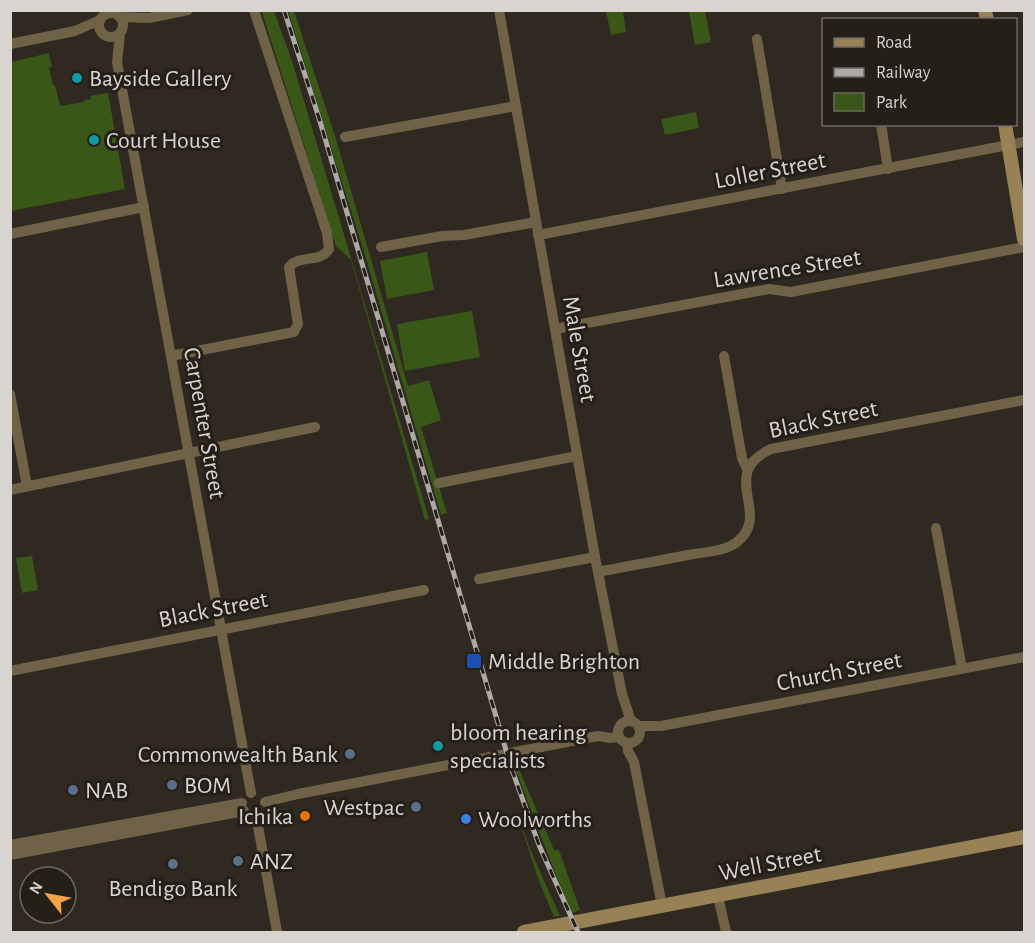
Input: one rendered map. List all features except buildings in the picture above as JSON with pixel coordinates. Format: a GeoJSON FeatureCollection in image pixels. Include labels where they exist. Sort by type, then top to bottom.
{"type":"FeatureCollection","features":[{"type":"Feature","properties":{"kind":"street"},"geometry":{"type":"LineString","coordinates":[[75,31],[113,38],[149,18],[188,10]]}},
{"type":"Feature","properties":{"kind":"street"},"geometry":{"type":"LineString","coordinates":[[171,356],[295,331],[298,324],[289,270],[291,264],[325,255],[329,249],[330,241],[254,10]]}},
{"type":"Feature","properties":{"kind":"street","name":"Male Street"},"geometry":{"type":"LineString","coordinates":[[500,10],[595,557],[662,906]]}},
{"type":"Feature","properties":{"kind":"street"},"geometry":{"type":"LineString","coordinates":[[10,44],[75,31],[108,13],[149,18]]}},
{"type":"Feature","properties":{"kind":"street"},"geometry":{"type":"LineString","coordinates":[[117,14],[123,23],[121,32]]}},
{"type":"Feature","properties":{"kind":"street"},"geometry":{"type":"LineString","coordinates":[[101,16],[99,27],[104,35]]}},
{"type":"Feature","properties":{"kind":"street","name":"Carpenter Street"},"geometry":{"type":"LineString","coordinates":[[117,62],[121,32]]}},
{"type":"Feature","properties":{"kind":"street","name":"Carpenter Street"},"geometry":{"type":"LineString","coordinates":[[104,35],[117,62],[251,793]]}},
{"type":"Feature","properties":{"kind":"street"},"geometry":{"type":"LineString","coordinates":[[757,39],[782,189]]}},
{"type":"Feature","properties":{"kind":"street"},"geometry":{"type":"LineString","coordinates":[[345,137],[516,106]]}},
{"type":"Feature","properties":{"kind":"street"},"geometry":{"type":"LineString","coordinates":[[881,126],[888,169]]}},
{"type":"Feature","properties":{"kind":"street"},"geometry":{"type":"LineString","coordinates":[[1005,126],[1024,239]]}},
{"type":"Feature","properties":{"kind":"street","name":"Loller Street"},"geometry":{"type":"LineString","coordinates":[[538,235],[1024,142]]}},
{"type":"Feature","properties":{"kind":"street"},"geometry":{"type":"LineString","coordinates":[[10,234],[144,207]]}},
{"type":"Feature","properties":{"kind":"street"},"geometry":{"type":"LineString","coordinates":[[381,247],[536,222]]}},
{"type":"Feature","properties":{"kind":"street","name":"Lawrence Street"},"geometry":{"type":"LineString","coordinates":[[555,329],[769,290],[791,292],[1024,247]]}},
{"type":"Feature","properties":{"kind":"street"},"geometry":{"type":"LineString","coordinates":[[724,356],[742,459],[747,470]]}},
{"type":"Feature","properties":{"kind":"street"},"geometry":{"type":"LineString","coordinates":[[10,394],[27,486]]}},
{"type":"Feature","properties":{"kind":"street","name":"Black Street"},"geometry":{"type":"LineString","coordinates":[[598,572],[717,550],[736,543],[750,520],[745,480],[747,470],[757,457],[771,448],[1024,400]]}},
{"type":"Feature","properties":{"kind":"street"},"geometry":{"type":"LineString","coordinates":[[10,490],[315,427]]}},
{"type":"Feature","properties":{"kind":"street"},"geometry":{"type":"LineString","coordinates":[[439,483],[577,456]]}},
{"type":"Feature","properties":{"kind":"street"},"geometry":{"type":"LineString","coordinates":[[936,528],[962,669]]}},
{"type":"Feature","properties":{"kind":"street"},"geometry":{"type":"LineString","coordinates":[[479,579],[595,557]]}},
{"type":"Feature","properties":{"kind":"street","name":"Black Street"},"geometry":{"type":"LineString","coordinates":[[10,670],[424,590]]}},
{"type":"Feature","properties":{"kind":"street","name":"Church Street"},"geometry":{"type":"LineString","coordinates":[[265,802],[598,736],[610,738],[629,732],[1024,657]]}},
{"type":"Feature","properties":{"kind":"street"},"geometry":{"type":"LineString","coordinates":[[251,793],[262,796],[265,802],[262,812],[256,815],[249,815],[243,807],[245,796],[251,793]]}},
{"type":"Feature","properties":{"kind":"street"},"geometry":{"type":"LineString","coordinates":[[10,845],[243,807]]}},
{"type":"Feature","properties":{"kind":"street"},"geometry":{"type":"LineString","coordinates":[[10,855],[243,807]]}},
{"type":"Feature","properties":{"kind":"street"},"geometry":{"type":"LineString","coordinates":[[256,815],[277,932]]}},
{"type":"Feature","properties":{"kind":"street","name":"Well Street"},"geometry":{"type":"LineString","coordinates":[[524,933],[1024,837]]}},
{"type":"Feature","properties":{"kind":"street"},"geometry":{"type":"LineString","coordinates":[[718,896],[726,933]]}},
{"type":"Feature","properties":{"kind":"green space"},"geometry":{"type":"Polygon","coordinates":[[[263,11],[274,11],[293,64],[429,519],[425,520],[351,260],[336,246],[263,11]]]}},
{"type":"Feature","properties":{"kind":"green space"},"geometry":{"type":"Polygon","coordinates":[[[288,11],[294,11],[335,136],[408,386],[429,380],[441,420],[421,427],[447,513],[441,515],[365,255],[288,11]]]}},
{"type":"Feature","properties":{"kind":"green space"},"geometry":{"type":"Polygon","coordinates":[[[606,11],[623,11],[626,32],[611,35],[606,11]]]}},
{"type":"Feature","properties":{"kind":"green space"},"geometry":{"type":"Polygon","coordinates":[[[689,11],[705,11],[711,42],[695,45],[689,11]]]}},
{"type":"Feature","properties":{"kind":"green space"},"geometry":{"type":"Polygon","coordinates":[[[49,53],[52,67],[49,68],[60,106],[84,102],[84,100],[91,99],[90,96],[108,93],[125,189],[11,211],[11,62],[49,53]]]}},
{"type":"Feature","properties":{"kind":"green space"},"geometry":{"type":"Polygon","coordinates":[[[696,112],[699,128],[665,135],[661,119],[696,112]]]}},
{"type":"Feature","properties":{"kind":"green space"},"geometry":{"type":"Polygon","coordinates":[[[427,252],[434,290],[387,299],[380,261],[427,252]]]}},
{"type":"Feature","properties":{"kind":"green space"},"geometry":{"type":"Polygon","coordinates":[[[472,311],[480,357],[405,371],[397,324],[472,311]]]}},
{"type":"Feature","properties":{"kind":"green space"},"geometry":{"type":"Polygon","coordinates":[[[32,556],[38,590],[22,593],[16,558],[32,556]]]}},
{"type":"Feature","properties":{"kind":"green space"},"geometry":{"type":"Polygon","coordinates":[[[518,767],[554,850],[559,850],[580,910],[572,913],[515,768],[518,767]]]}},
{"type":"Feature","properties":{"kind":"green space"},"geometry":{"type":"Polygon","coordinates":[[[518,816],[560,916],[554,917],[537,876],[518,816]]]}},
{"type":"Feature","properties":{"kind":"railway"},"geometry":{"type":"LineString","coordinates":[[284,10],[319,118],[511,767],[539,845],[578,932]]}},
{"type":"Feature","properties":{"kind":"place","name":"Bayside Gallery"},"geometry":{"type":"Point","coordinates":[77,78]}},
{"type":"Feature","properties":{"kind":"place","name":"Court House"},"geometry":{"type":"Point","coordinates":[94,140]}},
{"type":"Feature","properties":{"kind":"place","name":"Middle Brighton"},"geometry":{"type":"Point","coordinates":[474,661]}},
{"type":"Feature","properties":{"kind":"place","name":"bloom hearing specialists"},"geometry":{"type":"Point","coordinates":[438,746]}},
{"type":"Feature","properties":{"kind":"place","name":"Commonwealth Bank"},"geometry":{"type":"Point","coordinates":[350,754]}},
{"type":"Feature","properties":{"kind":"place","name":"BOM"},"geometry":{"type":"Point","coordinates":[172,785]}},
{"type":"Feature","properties":{"kind":"place","name":"NAB"},"geometry":{"type":"Point","coordinates":[73,790]}},
{"type":"Feature","properties":{"kind":"place","name":"Westpac"},"geometry":{"type":"Point","coordinates":[416,807]}},
{"type":"Feature","properties":{"kind":"place","name":"Ichika"},"geometry":{"type":"Point","coordinates":[305,816]}},
{"type":"Feature","properties":{"kind":"place","name":"Woolworths"},"geometry":{"type":"Point","coordinates":[466,819]}},
{"type":"Feature","properties":{"kind":"place","name":"ANZ"},"geometry":{"type":"Point","coordinates":[238,861]}},
{"type":"Feature","properties":{"kind":"place","name":"Bendigo Bank"},"geometry":{"type":"Point","coordinates":[173,864]}}]}
